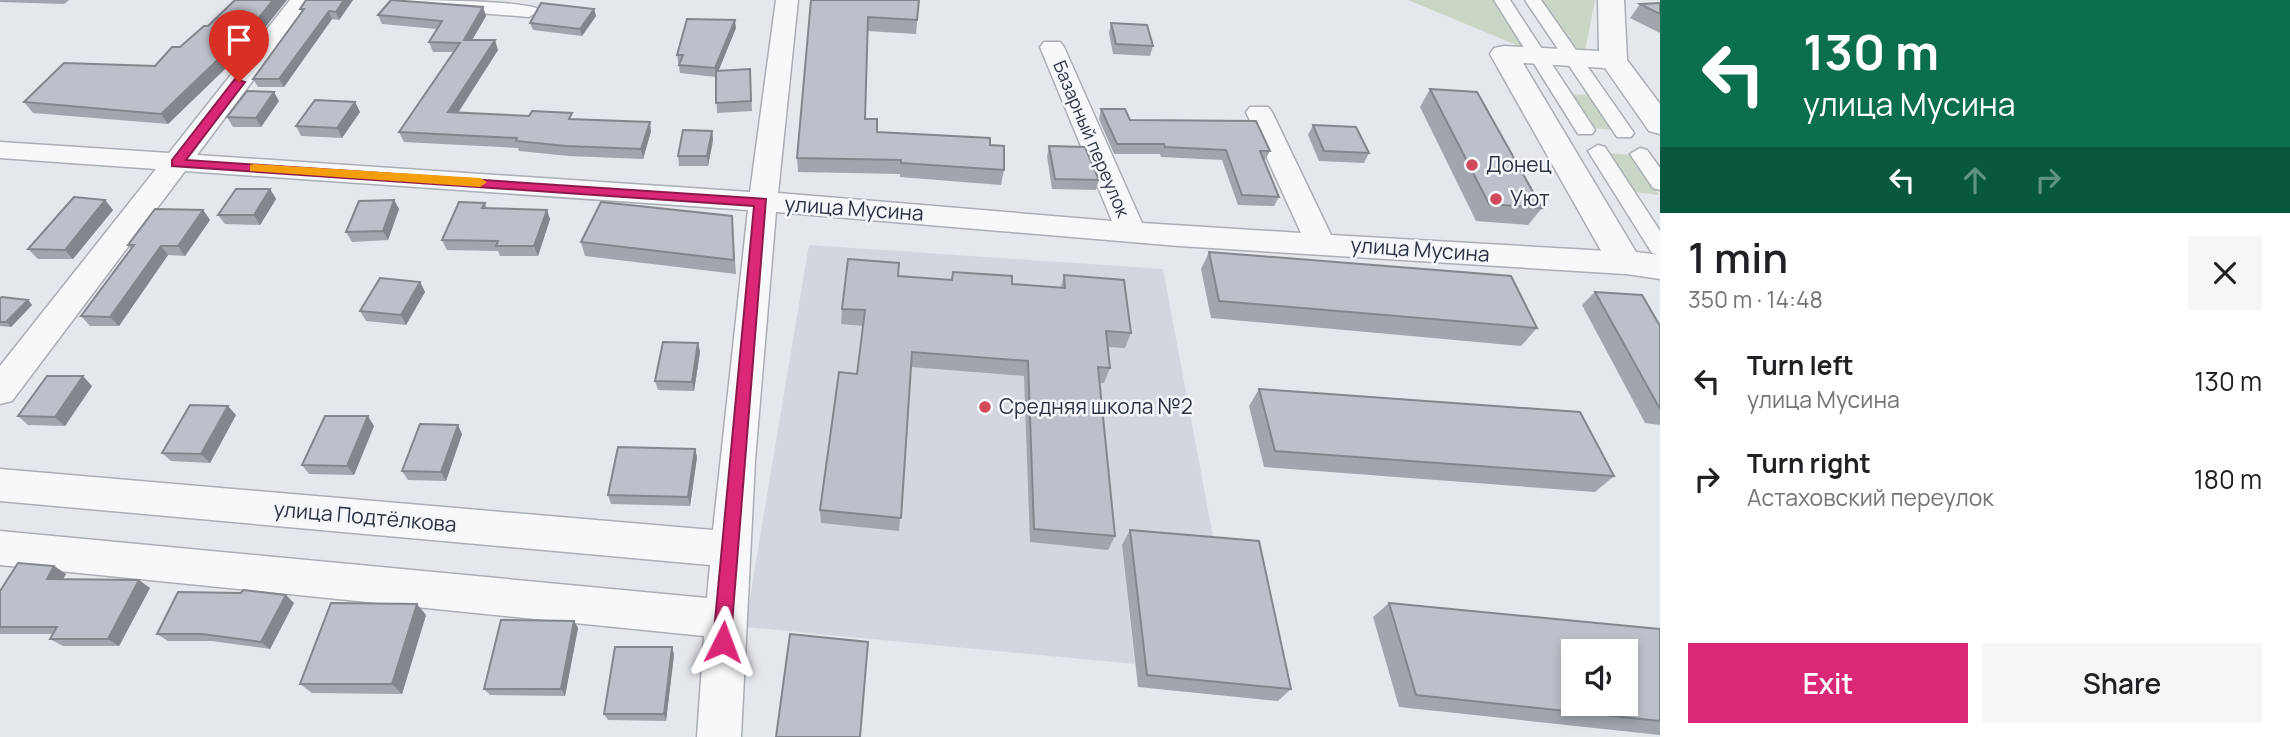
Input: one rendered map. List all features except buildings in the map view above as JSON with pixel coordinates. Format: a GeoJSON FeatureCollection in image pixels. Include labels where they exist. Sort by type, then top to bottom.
{"type":"FeatureCollection","features":[{"type":"Feature","properties":{"kind":"street"},"geometry":{"type":"LineString","coordinates":[[0,391],[302,0]]}},
{"type":"Feature","properties":{"kind":"street"},"geometry":{"type":"LineString","coordinates":[[403,0],[529,10]]}},
{"type":"Feature","properties":{"kind":"street"},"geometry":{"type":"LineString","coordinates":[[719,737],[724,619],[761,202],[787,0]]}},
{"type":"Feature","properties":{"kind":"street"},"geometry":{"type":"LineString","coordinates":[[1502,0],[1585,130]]}},
{"type":"Feature","properties":{"kind":"street"},"geometry":{"type":"LineString","coordinates":[[1533,0],[1624,133]]}},
{"type":"Feature","properties":{"kind":"street"},"geometry":{"type":"LineString","coordinates":[[1611,0],[1613,60],[1660,125]]}},
{"type":"Feature","properties":{"kind":"street","name":"Базарный переулок"},"geometry":{"type":"LineString","coordinates":[[1052,47],[1131,231]]}},
{"type":"Feature","properties":{"kind":"street"},"geometry":{"type":"LineString","coordinates":[[1613,60],[1504,54],[1625,263],[1660,267]]}},
{"type":"Feature","properties":{"kind":"street"},"geometry":{"type":"LineString","coordinates":[[1259,112],[1320,243]]}},
{"type":"Feature","properties":{"kind":"street","name":"улица Мусина"},"geometry":{"type":"LineString","coordinates":[[0,150],[761,202],[1131,231],[1625,263]]}},
{"type":"Feature","properties":{"kind":"street"},"geometry":{"type":"LineString","coordinates":[[1598,151],[1660,248]]}},
{"type":"Feature","properties":{"kind":"street"},"geometry":{"type":"LineString","coordinates":[[1640,154],[1660,183]]}},
{"type":"Feature","properties":{"kind":"street","name":"улица Подтёлкова"},"geometry":{"type":"LineString","coordinates":[[0,485],[730,549]]}},
{"type":"Feature","properties":{"kind":"street"},"geometry":{"type":"LineString","coordinates":[[0,548],[724,619]]}},
{"type":"Feature","properties":{"kind":"shaded area","name":"Средняя школа №2"},"geometry":{"type":"Polygon","coordinates":[[[809,245],[1163,269],[1216,553],[1122,545],[1135,664],[745,627],[809,245]]]}},
{"type":"Feature","properties":{"kind":"green space"},"geometry":{"type":"Polygon","coordinates":[[[1408,0],[1499,0],[1533,52],[1408,0]]]}},
{"type":"Feature","properties":{"kind":"green space"},"geometry":{"type":"Polygon","coordinates":[[[1536,0],[1595,0],[1584,56],[1574,55],[1536,0]]]}},
{"type":"Feature","properties":{"kind":"green space"},"geometry":{"type":"Polygon","coordinates":[[[1568,94],[1590,95],[1614,130],[1591,128],[1568,94]]]}},
{"type":"Feature","properties":{"kind":"green space"},"geometry":{"type":"Polygon","coordinates":[[[1608,153],[1631,155],[1659,195],[1634,192],[1608,153]]]}},
{"type":"Feature","properties":{"kind":"slow traffic"},"geometry":{"type":"LineString","coordinates":[[254,168],[480,182]]}},
{"type":"Feature","properties":{"kind":"place","name":"Донец"},"geometry":{"type":"Point","coordinates":[1472,165]}},
{"type":"Feature","properties":{"kind":"place","name":"Уют"},"geometry":{"type":"Point","coordinates":[1496,199]}},
{"type":"Feature","properties":{"kind":"place","name":"Средняя школа №2"},"geometry":{"type":"Point","coordinates":[985,407]}},
{"type":"Feature","properties":{"kind":"route"},"geometry":{"type":"LineString","coordinates":[[239,82],[176,163],[761,202],[723,642]]}}]}
